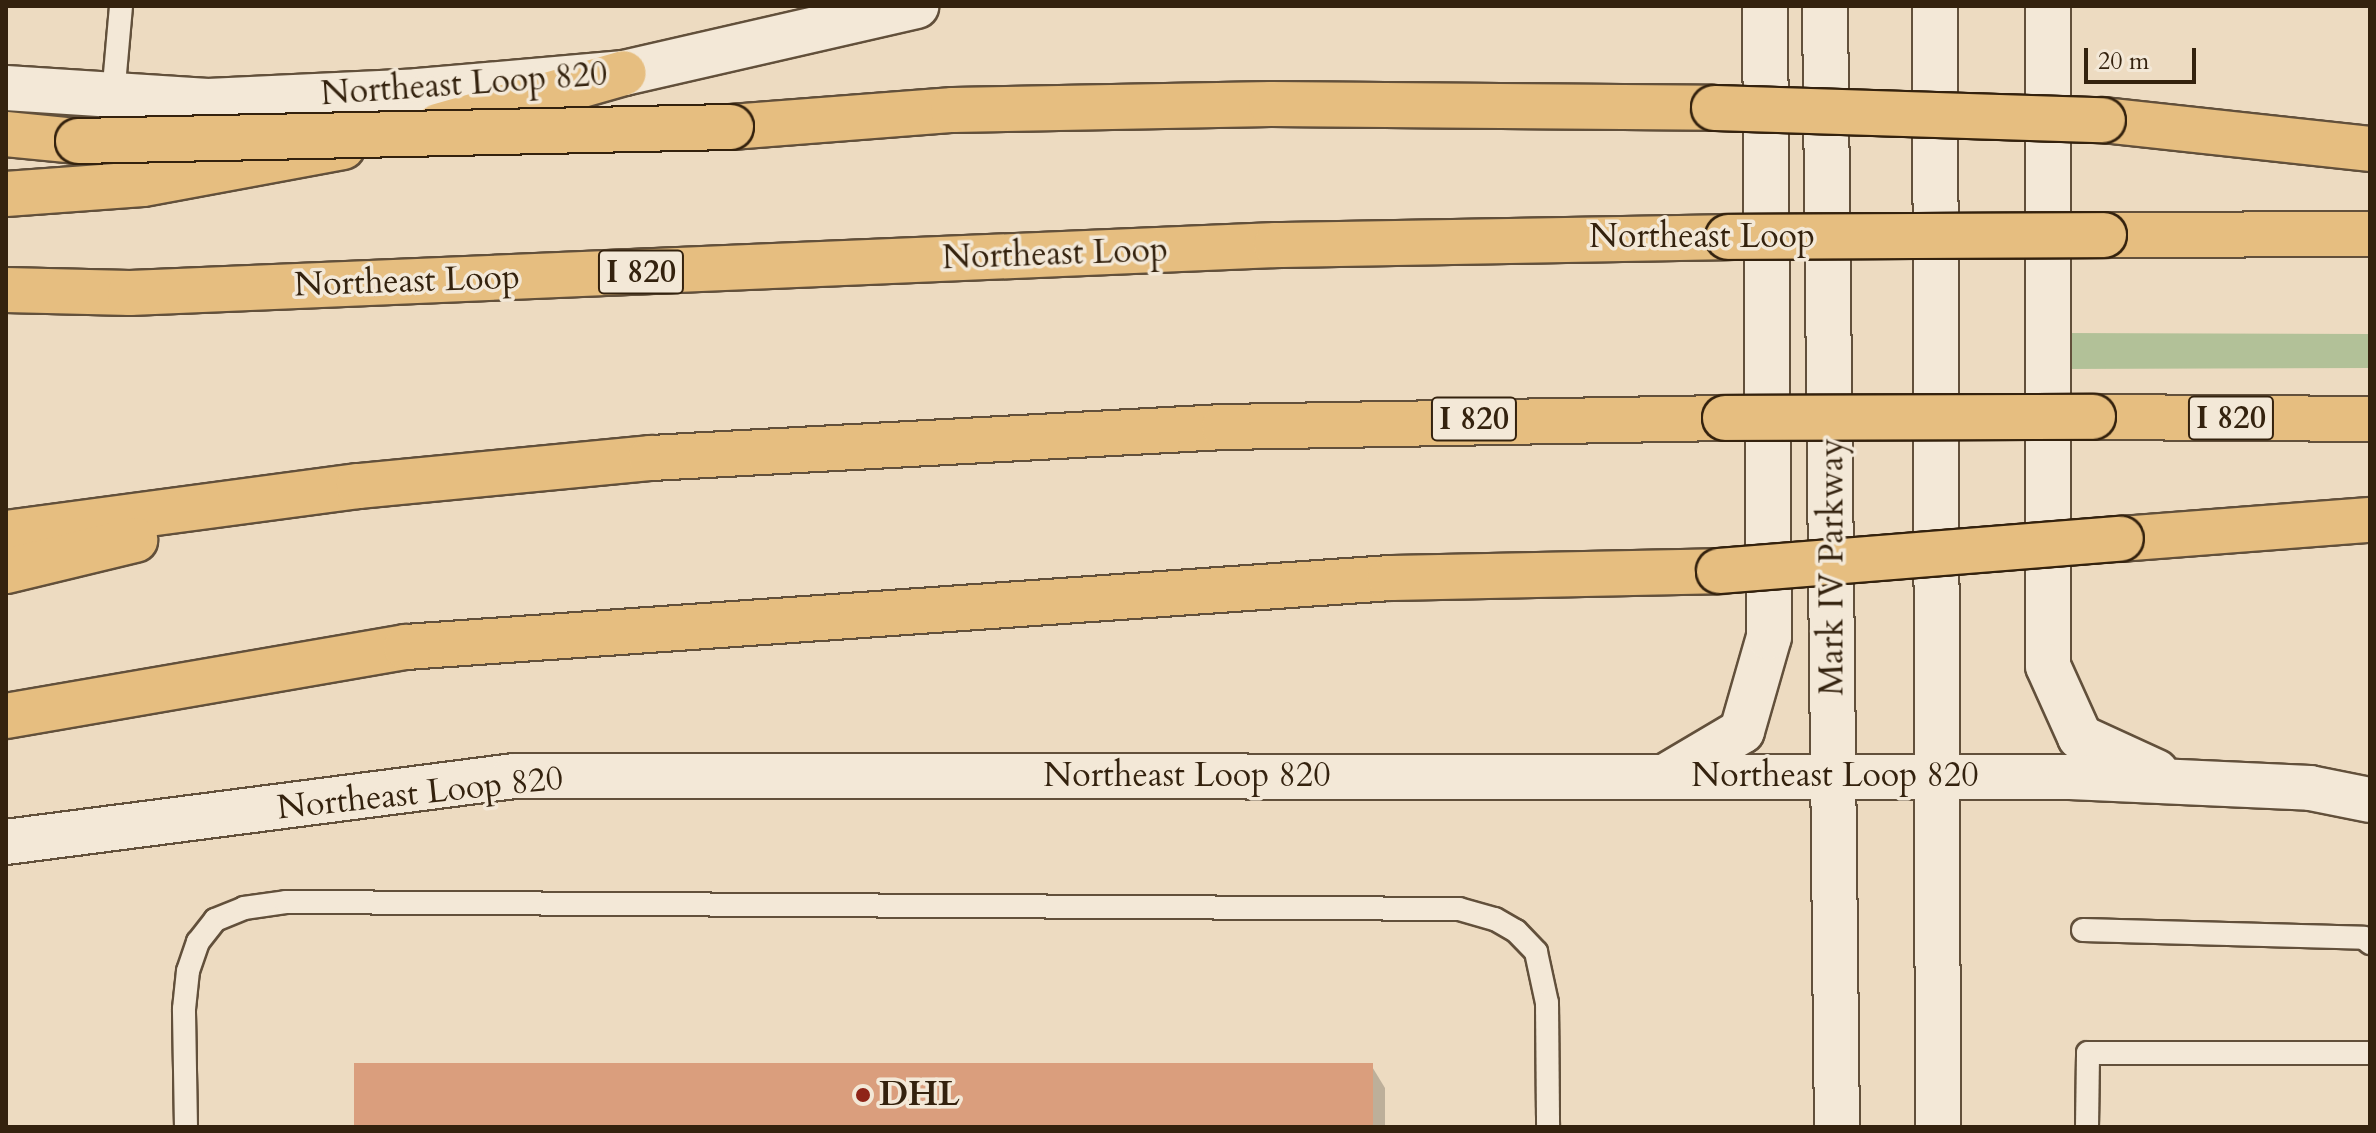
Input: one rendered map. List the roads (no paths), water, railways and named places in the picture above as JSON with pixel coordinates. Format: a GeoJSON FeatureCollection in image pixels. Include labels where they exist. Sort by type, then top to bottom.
{"type":"FeatureCollection","features":[{"type":"Feature","properties":{"kind":"highway"},"geometry":{"type":"LineString","coordinates":[[6,194],[143,184],[283,159],[430,129],[624,73]]}},
{"type":"Feature","properties":{"kind":"highway"},"geometry":{"type":"LineString","coordinates":[[6,137],[78,141],[731,127],[953,110],[1144,106],[1714,108],[2103,120],[2370,149]]}},
{"type":"Feature","properties":{"kind":"highway","name":"Northeast Loop"},"geometry":{"type":"LineString","coordinates":[[6,290],[130,293],[1276,245],[1728,237],[2370,234]]}},
{"type":"Feature","properties":{"kind":"highway","name":"I 820"},"geometry":{"type":"LineString","coordinates":[[6,533],[359,486],[636,459],[1037,436],[1489,419],[2370,419]]}},
{"type":"Feature","properties":{"kind":"highway"},"geometry":{"type":"LineString","coordinates":[[6,571],[359,486]]}},
{"type":"Feature","properties":{"kind":"highway"},"geometry":{"type":"LineString","coordinates":[[6,690],[406,647],[1390,578],[1719,571],[2370,520]]}},
{"type":"Feature","properties":{"kind":"highway"},"geometry":{"type":"LineString","coordinates":[[6,716],[406,647]]}},
{"type":"Feature","properties":{"kind":"main road","name":"Northeast Loop 820"},"geometry":{"type":"LineString","coordinates":[[6,88],[223,100],[418,91],[624,73],[916,6]]}},
{"type":"Feature","properties":{"kind":"main road"},"geometry":{"type":"LineString","coordinates":[[1666,776],[1742,731],[1769,637],[1765,6]]}},
{"type":"Feature","properties":{"kind":"main road","name":"Mark IV Parkway"},"geometry":{"type":"LineString","coordinates":[[1825,6],[1837,1127]]}},
{"type":"Feature","properties":{"kind":"main road"},"geometry":{"type":"LineString","coordinates":[[1935,6],[1938,1127]]}},
{"type":"Feature","properties":{"kind":"main road"},"geometry":{"type":"LineString","coordinates":[[2048,6],[2048,666],[2080,737],[2171,779]]}},
{"type":"Feature","properties":{"kind":"main road","name":"Northeast Loop 820"},"geometry":{"type":"LineString","coordinates":[[6,842],[514,776],[1937,776],[2171,779],[2310,788],[2370,800]]}},
{"type":"Feature","properties":{"kind":"lane"},"geometry":{"type":"LineString","coordinates":[[113,96],[121,6]]}},
{"type":"Feature","properties":{"kind":"lane"},"geometry":{"type":"LineString","coordinates":[[186,1127],[184,1009],[188,971],[198,942],[215,920],[244,908],[286,902],[1459,909],[1495,919],[1516,931],[1536,952],[1547,1003],[1548,1127]]}},
{"type":"Feature","properties":{"kind":"lane"},"geometry":{"type":"LineString","coordinates":[[2083,930],[2364,938],[2370,943]]}},
{"type":"Feature","properties":{"kind":"lane"},"geometry":{"type":"LineString","coordinates":[[2087,1127],[2088,1053],[2370,1053]]}},
{"type":"Feature","properties":{"kind":"place","name":"DHL"},"geometry":{"type":"Point","coordinates":[863,1095]}}]}
